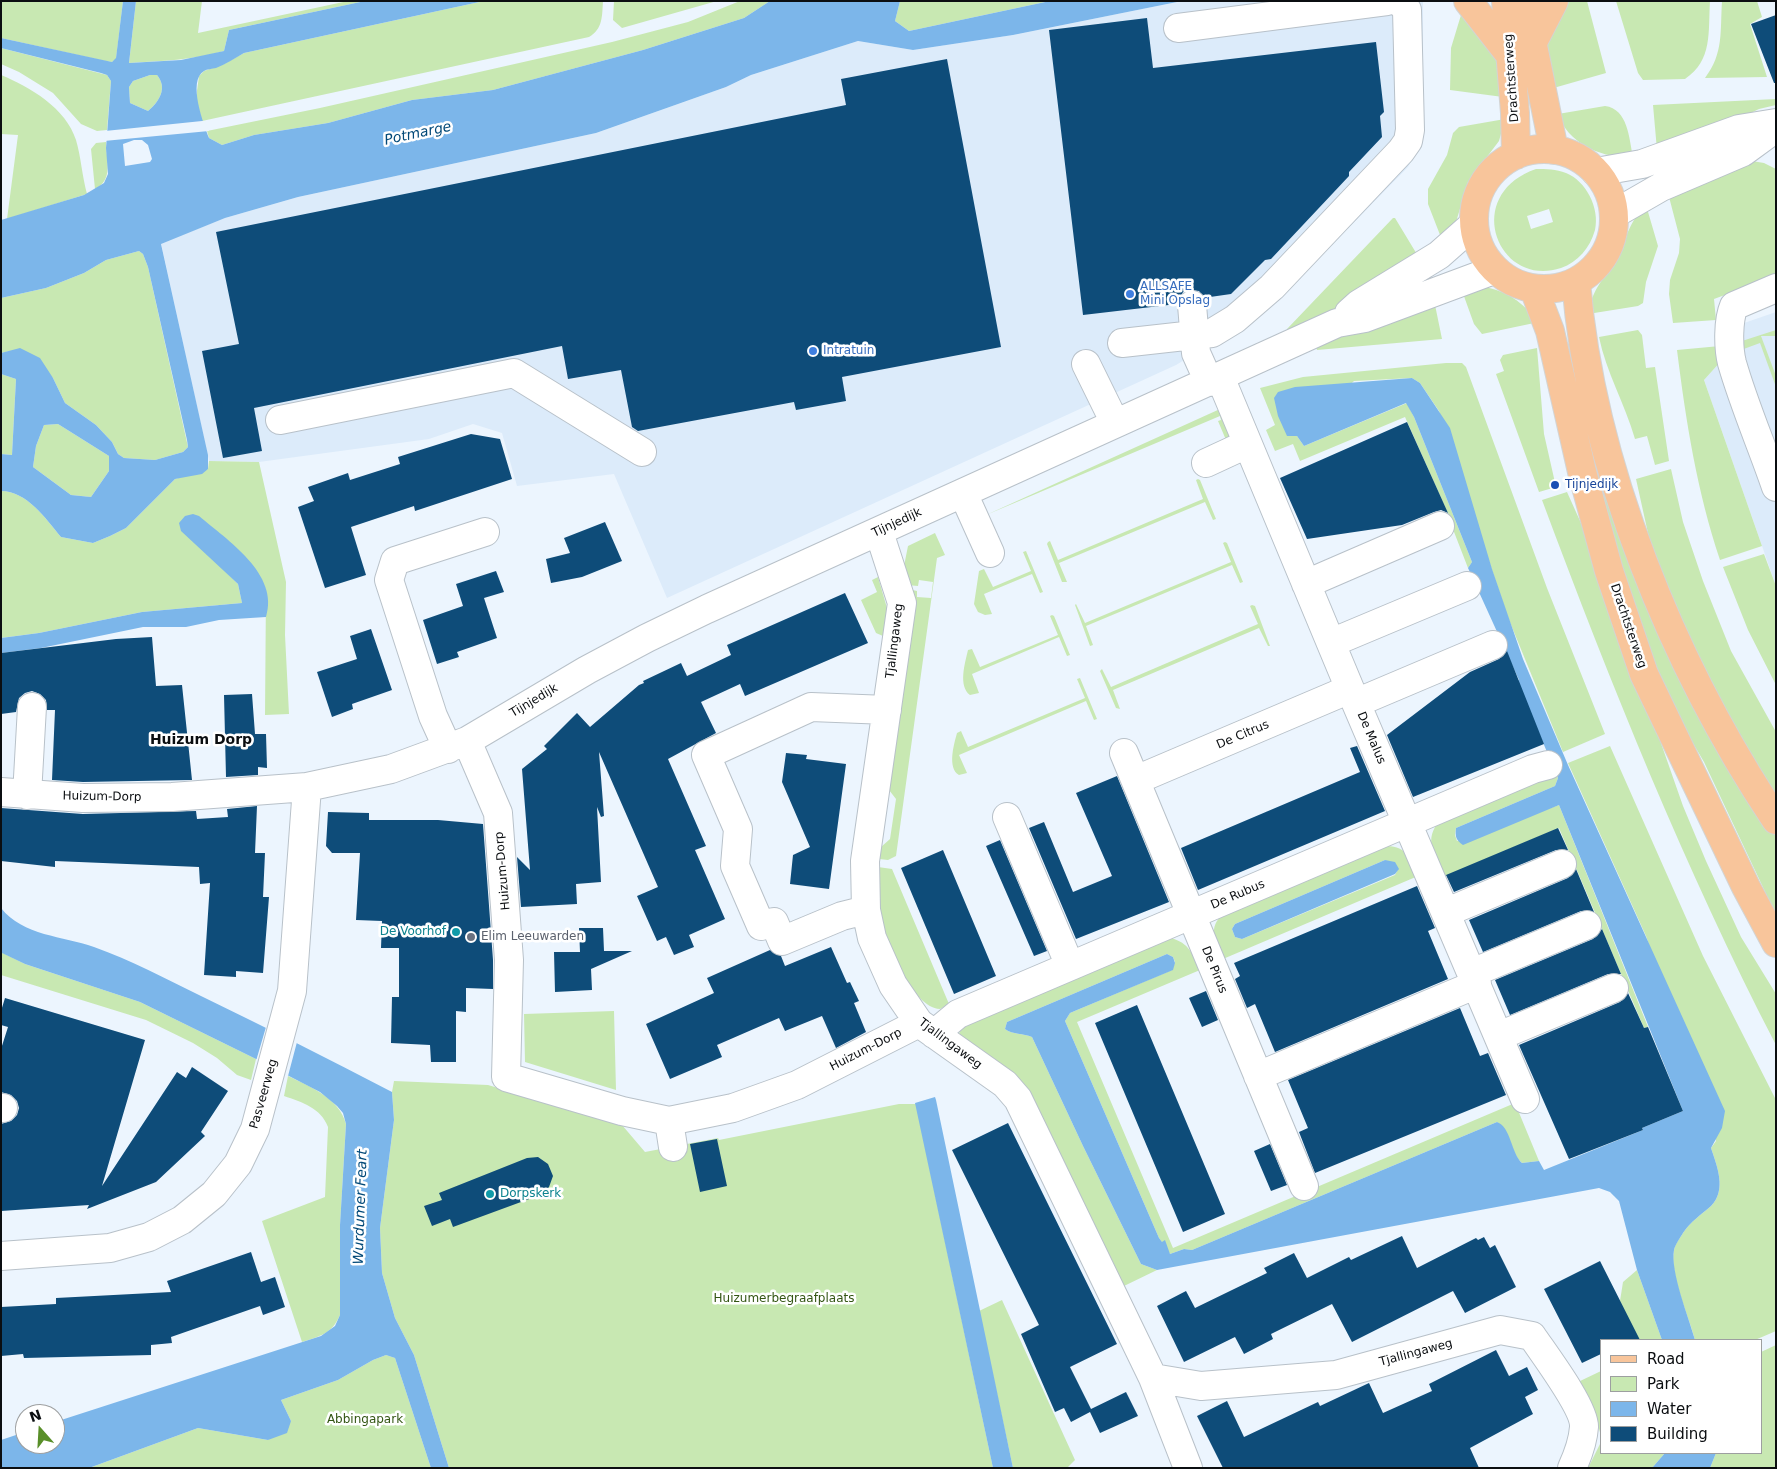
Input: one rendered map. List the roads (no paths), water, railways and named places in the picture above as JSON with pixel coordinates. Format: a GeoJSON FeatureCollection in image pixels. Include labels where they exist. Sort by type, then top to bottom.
{"type":"FeatureCollection","features":[{"type":"Feature","properties":{"kind":"main road"},"geometry":{"type":"LineString","coordinates":[[1468,1],[1521,49],[1554,1]]}},
{"type":"Feature","properties":{"kind":"main road","name":"Drachtsterweg"},"geometry":{"type":"LineString","coordinates":[[1506,1],[1554,150]]}},
{"type":"Feature","properties":{"kind":"main road","name":"Drachtsterweg"},"geometry":{"type":"LineString","coordinates":[[1516,155],[1524,1]]}},
{"type":"Feature","properties":{"kind":"main road"},"geometry":{"type":"LineString","coordinates":[[1534,150],[1554,150],[1577,158],[1596,172],[1609,192],[1614,214],[1613,231],[1609,246],[1601,261],[1589,273],[1576,282],[1555,289],[1534,289],[1513,282],[1494,270],[1480,249],[1474,224],[1476,203],[1484,183],[1498,166],[1516,155],[1534,150]]}},
{"type":"Feature","properties":{"kind":"main road"},"geometry":{"type":"LineString","coordinates":[[1576,282],[1582,341],[1602,428],[1630,525],[1663,610],[1688,666],[1726,739],[1776,820]]}},
{"type":"Feature","properties":{"kind":"main road","name":"Drachtsterweg"},"geometry":{"type":"LineString","coordinates":[[1534,289],[1550,331],[1582,472],[1609,571],[1644,674],[1738,871],[1776,943]]}},
{"type":"Feature","properties":{"kind":"street"},"geometry":{"type":"LineString","coordinates":[[1178,28],[1387,1]]}},
{"type":"Feature","properties":{"kind":"street"},"geometry":{"type":"LineString","coordinates":[[1122,343],[1212,333],[1227,324],[1272,287],[1401,151],[1408,141],[1410,130],[1408,10],[1399,1]]}},
{"type":"Feature","properties":{"kind":"street"},"geometry":{"type":"LineString","coordinates":[[1596,172],[1642,164],[1739,129],[1776,123]]}},
{"type":"Feature","properties":{"kind":"street"},"geometry":{"type":"LineString","coordinates":[[1614,214],[1661,187],[1742,152],[1776,128]]}},
{"type":"Feature","properties":{"kind":"street","name":"Tijnjedijk"},"geometry":{"type":"LineString","coordinates":[[1337,323],[1359,304],[1439,255],[1474,224]]}},
{"type":"Feature","properties":{"kind":"street","name":"Tijnjedijk"},"geometry":{"type":"LineString","coordinates":[[457,745],[587,670],[647,638],[1115,423],[1337,323],[1365,318],[1494,270]]}},
{"type":"Feature","properties":{"kind":"street"},"geometry":{"type":"LineString","coordinates":[[1776,288],[1734,306],[1731,313],[1730,337],[1732,361],[1776,487]]}},
{"type":"Feature","properties":{"kind":"street","name":"De Malus"},"geometry":{"type":"LineString","coordinates":[[1192,305],[1196,353],[1215,379],[1247,444],[1525,1099]]}},
{"type":"Feature","properties":{"kind":"street"},"geometry":{"type":"LineString","coordinates":[[1086,364],[1115,423]]}},
{"type":"Feature","properties":{"kind":"street"},"geometry":{"type":"LineString","coordinates":[[280,420],[514,373],[642,452]]}},
{"type":"Feature","properties":{"kind":"street"},"geometry":{"type":"LineString","coordinates":[[1206,462],[1247,444]]}},
{"type":"Feature","properties":{"kind":"street"},"geometry":{"type":"LineString","coordinates":[[964,493],[990,553]]}},
{"type":"Feature","properties":{"kind":"street"},"geometry":{"type":"LineString","coordinates":[[1306,584],[1440,526]]}},
{"type":"Feature","properties":{"kind":"street"},"geometry":{"type":"LineString","coordinates":[[457,745],[433,716],[389,580],[395,561],[485,532]]}},
{"type":"Feature","properties":{"kind":"street","name":"Tjallingaweg"},"geometry":{"type":"LineString","coordinates":[[879,532],[902,602],[865,861],[866,910],[872,938],[893,985],[926,1029],[1005,1084],[1018,1099],[1153,1378],[1188,1468]]}},
{"type":"Feature","properties":{"kind":"street"},"geometry":{"type":"LineString","coordinates":[[1331,643],[1467,586]]}},
{"type":"Feature","properties":{"kind":"street","name":"De Citrus"},"geometry":{"type":"LineString","coordinates":[[1136,780],[1353,696],[1493,645]]}},
{"type":"Feature","properties":{"kind":"street","name":"Huizum-Dorp"},"geometry":{"type":"LineString","coordinates":[[32,707],[14,794],[97,799],[142,798],[307,787],[392,770],[457,745],[498,813],[509,960],[506,1077],[622,1111],[669,1121],[733,1108],[797,1085],[926,1029]]}},
{"type":"Feature","properties":{"kind":"street"},"geometry":{"type":"LineString","coordinates":[[866,910],[842,916],[782,941],[774,922],[761,926],[735,866],[738,829],[706,754],[811,708],[886,710]]}},
{"type":"Feature","properties":{"kind":"street","name":"De Pirus"},"geometry":{"type":"LineString","coordinates":[[1124,753],[1304,1186]]}},
{"type":"Feature","properties":{"kind":"street","name":"De Rubus"},"geometry":{"type":"LineString","coordinates":[[926,1029],[1533,769],[1548,765]]}},
{"type":"Feature","properties":{"kind":"street","name":"Pasveerweg"},"geometry":{"type":"LineString","coordinates":[[1,1256],[110,1248],[149,1237],[182,1220],[214,1194],[238,1164],[255,1129],[292,991],[307,787]]}},
{"type":"Feature","properties":{"kind":"street"},"geometry":{"type":"LineString","coordinates":[[1007,817],[1070,966]]}},
{"type":"Feature","properties":{"kind":"street"},"geometry":{"type":"LineString","coordinates":[[1446,912],[1562,864]]}},
{"type":"Feature","properties":{"kind":"street"},"geometry":{"type":"LineString","coordinates":[[1258,1076],[1475,979],[1587,925]]}},
{"type":"Feature","properties":{"kind":"street"},"geometry":{"type":"LineString","coordinates":[[1499,1036],[1614,988]]}},
{"type":"Feature","properties":{"kind":"street"},"geometry":{"type":"LineString","coordinates":[[669,1121],[673,1147]]}},
{"type":"Feature","properties":{"kind":"street","name":"Tjallingaweg"},"geometry":{"type":"LineString","coordinates":[[1153,1378],[1201,1386],[1336,1375],[1500,1330],[1532,1336],[1571,1395],[1584,1425],[1578,1455],[1572,1468]]}},
{"type":"Feature","properties":{"kind":"water","name":"Potmarge"},"geometry":{"type":"Polygon","coordinates":[[[123,1],[136,1],[129,63],[181,60],[224,51],[229,30],[365,1],[484,1],[244,53],[216,68],[204,71],[199,76],[197,84],[198,103],[209,138],[222,145],[254,135],[328,123],[412,100],[493,90],[643,50],[744,18],[770,1],[900,1],[895,21],[909,31],[1050,1],[1182,1],[1013,35],[913,50],[858,41],[751,75],[726,87],[596,133],[298,197],[225,218],[161,244],[208,455],[208,469],[202,474],[175,479],[126,528],[93,543],[61,537],[35,507],[19,496],[1,491],[1,454],[12,455],[16,379],[1,374],[1,353],[20,348],[40,358],[53,378],[65,403],[96,425],[112,442],[118,454],[124,458],[155,460],[183,452],[188,447],[187,440],[148,267],[143,254],[139,251],[106,260],[84,273],[46,288],[1,298],[1,220],[84,195],[104,183],[108,174],[106,148],[111,81],[107,75],[101,73],[1,48],[1,38],[112,62],[116,58],[123,1]],[[150,75],[133,81],[129,87],[130,103],[148,111],[159,99],[162,90],[162,85],[157,75],[150,75]],[[134,140],[123,144],[125,166],[150,162],[152,159],[148,145],[142,140],[134,140]],[[58,424],[44,425],[36,446],[33,467],[71,495],[91,497],[109,471],[109,456],[58,424]]]}},
{"type":"Feature","properties":{"kind":"water"},"geometry":{"type":"Polygon","coordinates":[[[1412,378],[1420,383],[1450,428],[1492,569],[1523,659],[1568,765],[1725,1111],[1722,1128],[1711,1148],[1719,1178],[1719,1193],[1711,1206],[1686,1229],[1674,1250],[1677,1282],[1695,1339],[1662,1339],[1637,1270],[1619,1201],[1610,1192],[1599,1188],[1157,1270],[1141,1264],[1032,1037],[1005,1029],[1007,1022],[1167,954],[1173,957],[1175,963],[1173,970],[1070,1013],[1065,1021],[1159,1238],[1162,1242],[1165,1240],[1170,1254],[1184,1249],[1192,1250],[1497,1122],[1505,1129],[1518,1159],[1522,1163],[1539,1161],[1544,1170],[1643,1130],[1642,1128],[1683,1111],[1559,805],[1463,845],[1456,838],[1456,828],[1555,786],[1558,778],[1517,681],[1519,680],[1468,568],[1472,562],[1414,417],[1406,403],[1304,446],[1297,436],[1287,436],[1278,416],[1274,398],[1278,392],[1295,387],[1412,378]]]}},
{"type":"Feature","properties":{"kind":"water"},"geometry":{"type":"Polygon","coordinates":[[[193,514],[199,516],[236,547],[258,572],[265,586],[268,601],[266,617],[219,620],[186,627],[143,627],[41,648],[1,653],[1,638],[39,633],[142,612],[242,603],[238,584],[181,531],[179,523],[185,516],[193,514]]]}},
{"type":"Feature","properties":{"kind":"water"},"geometry":{"type":"Polygon","coordinates":[[[1385,860],[1395,862],[1399,869],[1395,874],[1242,939],[1235,937],[1232,929],[1235,924],[1385,860]]]}},
{"type":"Feature","properties":{"kind":"water","name":"Wurdumer Feart"},"geometry":{"type":"Polygon","coordinates":[[[1,908],[10,917],[32,930],[94,947],[148,970],[392,1092],[394,1120],[380,1228],[382,1273],[395,1318],[414,1355],[449,1468],[431,1468],[395,1358],[386,1355],[373,1360],[338,1380],[281,1400],[291,1421],[287,1433],[268,1440],[198,1428],[89,1468],[1,1468],[1,1440],[15,1435],[15,1454],[65,1454],[65,1419],[321,1336],[335,1326],[340,1315],[340,1225],[346,1124],[343,1113],[320,1092],[256,1059],[140,1002],[25,964],[2,953],[1,908]]]}},
{"type":"Feature","properties":{"kind":"water"},"geometry":{"type":"Polygon","coordinates":[[[935,1097],[1013,1468],[993,1468],[915,1103],[935,1097]]]}},
{"type":"Feature","properties":{"kind":"water"},"geometry":{"type":"Polygon","coordinates":[[[1664,1454],[1716,1454],[1710,1468],[1652,1468],[1664,1454]]]}},
{"type":"Feature","properties":{"kind":"place","name":"ALLSAFE Mini Opslag"},"geometry":{"type":"Point","coordinates":[1130,294]}},
{"type":"Feature","properties":{"kind":"place","name":"Intratuin"},"geometry":{"type":"Point","coordinates":[813,351]}},
{"type":"Feature","properties":{"kind":"place","name":"Tijnjedijk"},"geometry":{"type":"Point","coordinates":[1555,485]}},
{"type":"Feature","properties":{"kind":"place","name":"De Voorhof"},"geometry":{"type":"Point","coordinates":[456,932]}},
{"type":"Feature","properties":{"kind":"place","name":"Elim Leeuwarden"},"geometry":{"type":"Point","coordinates":[471,937]}},
{"type":"Feature","properties":{"kind":"place","name":"Dorpskerk"},"geometry":{"type":"Point","coordinates":[490,1194]}},
{"type":"Feature","properties":{"kind":"district","name":"Huizum Dorp"},"geometry":{"type":"Point","coordinates":[201,740]}},
{"type":"Feature","properties":{"kind":"park label","name":"Huizumerbegraafplaats"},"geometry":{"type":"Point","coordinates":[784,1299]}},
{"type":"Feature","properties":{"kind":"park label","name":"Abbingapark"},"geometry":{"type":"Point","coordinates":[365,1420]}}]}
